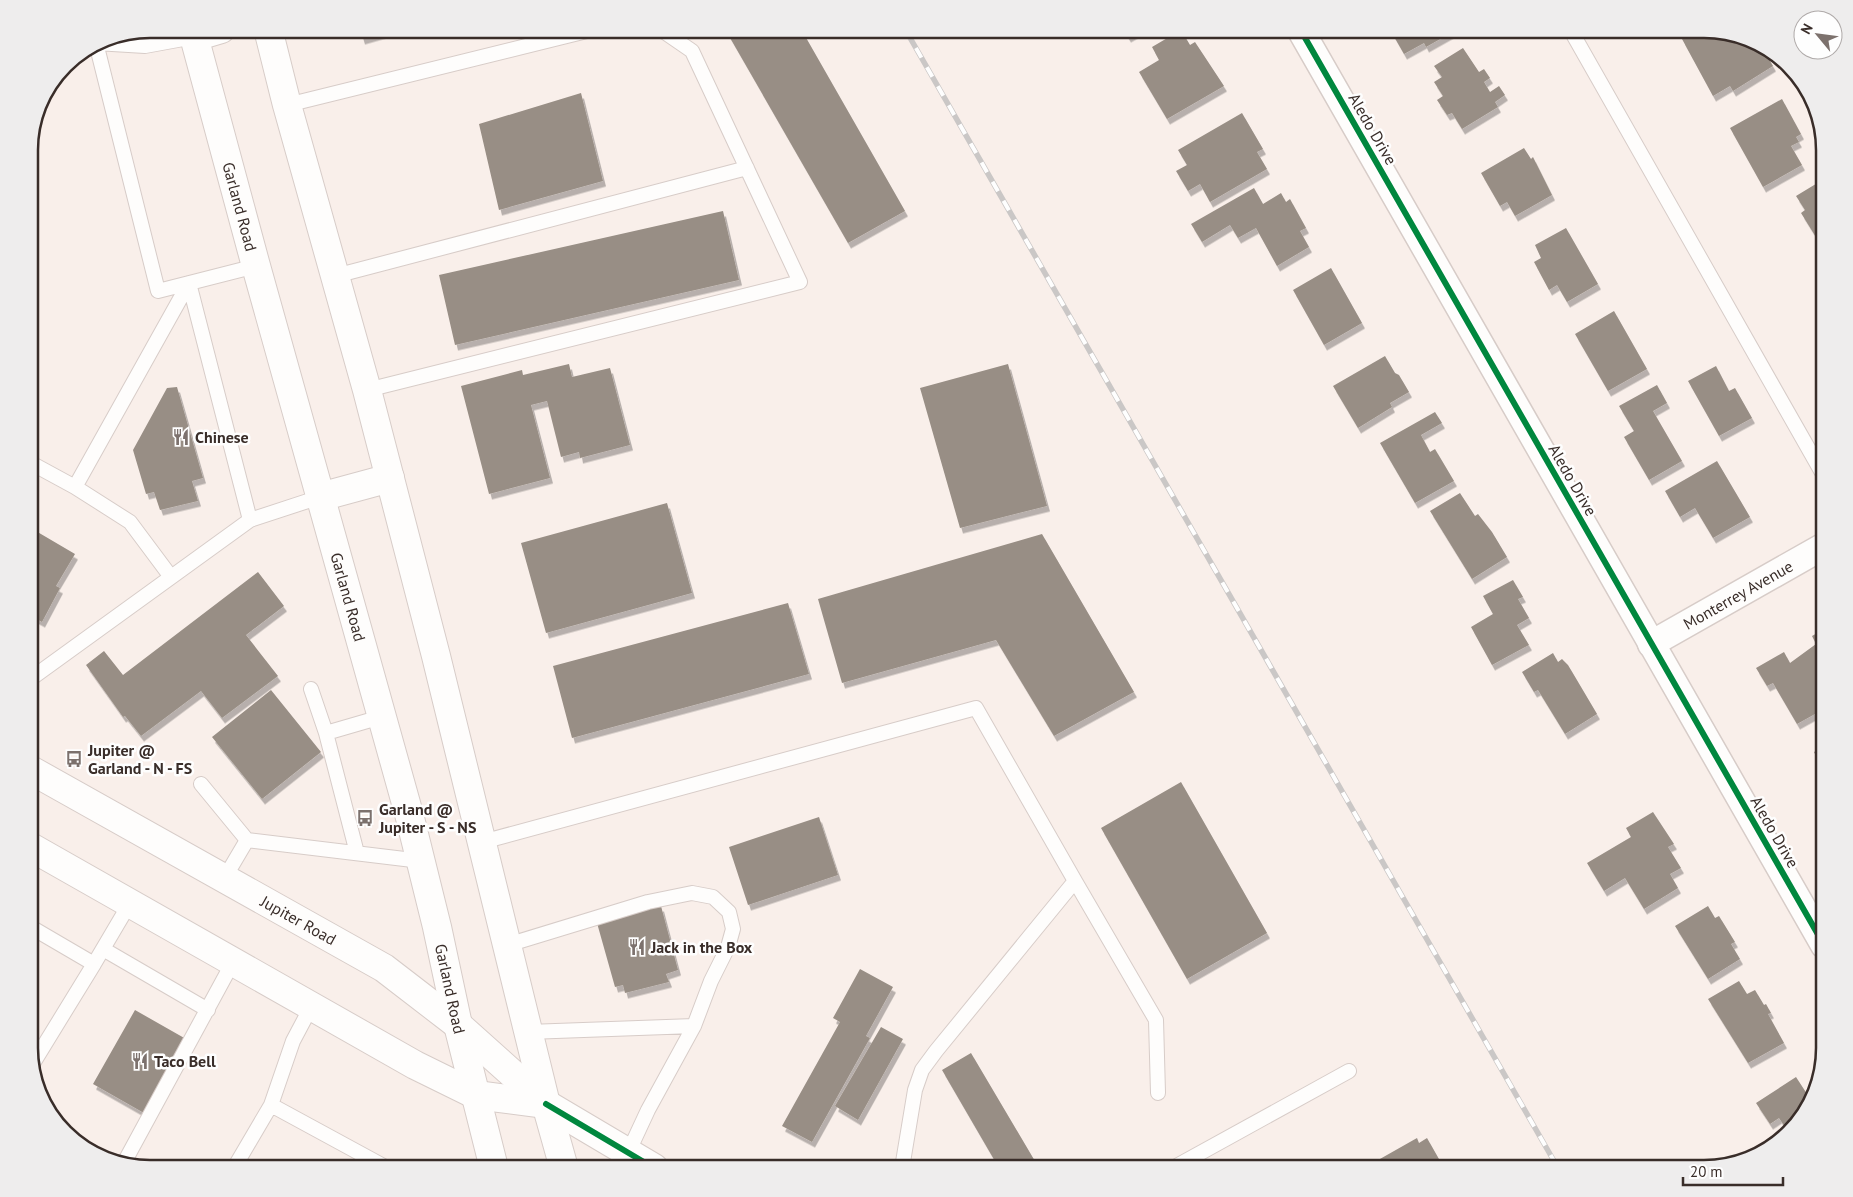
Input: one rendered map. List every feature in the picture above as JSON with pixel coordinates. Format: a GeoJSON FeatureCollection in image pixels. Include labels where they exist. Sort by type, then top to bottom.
{"type":"FeatureCollection","features":[{"type":"Feature","properties":{"kind":"main road","name":"Garland Road"},"geometry":{"type":"LineString","coordinates":[[194,38],[421,861],[438,927],[458,1025],[492,1160]]}},
{"type":"Feature","properties":{"kind":"main road"},"geometry":{"type":"LineString","coordinates":[[270,38],[287,105],[368,390],[546,1104],[562,1160]]}},
{"type":"Feature","properties":{"kind":"main road"},"geometry":{"type":"LineString","coordinates":[[320,497],[390,478]]}},
{"type":"Feature","properties":{"kind":"main road","name":"Jupiter Road"},"geometry":{"type":"LineString","coordinates":[[38,774],[384,968],[458,1025],[546,1104],[640,1160]]}},
{"type":"Feature","properties":{"kind":"main road","name":"Jupiter Road"},"geometry":{"type":"LineString","coordinates":[[38,851],[311,1007],[416,1065],[476,1095],[546,1104]]}},
{"type":"Feature","properties":{"kind":"street","name":"Aledo Drive"},"geometry":{"type":"LineString","coordinates":[[1305,38],[1816,931]]}},
{"type":"Feature","properties":{"kind":"street","name":"Monterrey Avenue"},"geometry":{"type":"LineString","coordinates":[[1651,644],[1816,551]]}},
{"type":"Feature","properties":{"kind":"lane"},"geometry":{"type":"LineString","coordinates":[[112,44],[145,46],[175,38]]}},
{"type":"Feature","properties":{"kind":"lane"},"geometry":{"type":"LineString","coordinates":[[287,105],[559,38]]}},
{"type":"Feature","properties":{"kind":"lane"},"geometry":{"type":"LineString","coordinates":[[368,390],[800,282],[692,51],[673,38]]}},
{"type":"Feature","properties":{"kind":"lane"},"geometry":{"type":"LineString","coordinates":[[1575,38],[1816,462]]}},
{"type":"Feature","properties":{"kind":"lane"},"geometry":{"type":"LineString","coordinates":[[98,50],[158,290],[256,266]]}},
{"type":"Feature","properties":{"kind":"lane"},"geometry":{"type":"LineString","coordinates":[[335,276],[747,168]]}},
{"type":"Feature","properties":{"kind":"lane"},"geometry":{"type":"LineString","coordinates":[[75,487],[189,283]]}},
{"type":"Feature","properties":{"kind":"lane"},"geometry":{"type":"LineString","coordinates":[[189,283],[250,520]]}},
{"type":"Feature","properties":{"kind":"lane"},"geometry":{"type":"LineString","coordinates":[[38,467],[75,487],[130,522],[171,577]]}},
{"type":"Feature","properties":{"kind":"lane"},"geometry":{"type":"LineString","coordinates":[[38,670],[250,520],[320,497]]}},
{"type":"Feature","properties":{"kind":"lane"},"geometry":{"type":"LineString","coordinates":[[311,689],[326,734],[357,853]]}},
{"type":"Feature","properties":{"kind":"lane"},"geometry":{"type":"LineString","coordinates":[[482,842],[976,708],[1156,1020],[1158,1093]]}},
{"type":"Feature","properties":{"kind":"lane"},"geometry":{"type":"LineString","coordinates":[[326,734],[381,717]]}},
{"type":"Feature","properties":{"kind":"lane"},"geometry":{"type":"LineString","coordinates":[[201,784],[248,840],[421,861]]}},
{"type":"Feature","properties":{"kind":"lane"},"geometry":{"type":"LineString","coordinates":[[224,879],[248,840]]}},
{"type":"Feature","properties":{"kind":"lane"},"geometry":{"type":"LineString","coordinates":[[903,1160],[915,1090],[922,1070],[1075,881]]}},
{"type":"Feature","properties":{"kind":"lane"},"geometry":{"type":"LineString","coordinates":[[507,945],[648,902],[692,893],[713,897],[729,912],[733,929],[728,947],[711,981],[694,1026],[648,1110],[628,1153]]}},
{"type":"Feature","properties":{"kind":"lane"},"geometry":{"type":"LineString","coordinates":[[38,1055],[130,903]]}},
{"type":"Feature","properties":{"kind":"lane"},"geometry":{"type":"LineString","coordinates":[[38,931],[94,964]]}},
{"type":"Feature","properties":{"kind":"lane"},"geometry":{"type":"LineString","coordinates":[[103,949],[208,1010]]}},
{"type":"Feature","properties":{"kind":"lane"},"geometry":{"type":"LineString","coordinates":[[127,1157],[233,962]]}},
{"type":"Feature","properties":{"kind":"lane"},"geometry":{"type":"LineString","coordinates":[[239,1160],[271,1105],[293,1041],[311,1007]]}},
{"type":"Feature","properties":{"kind":"lane"},"geometry":{"type":"LineString","coordinates":[[528,1032],[694,1026]]}},
{"type":"Feature","properties":{"kind":"lane"},"geometry":{"type":"LineString","coordinates":[[1188,1160],[1349,1072]]}},
{"type":"Feature","properties":{"kind":"lane"},"geometry":{"type":"LineString","coordinates":[[271,1105],[372,1160]]}},
{"type":"Feature","properties":{"kind":"building"},"geometry":{"type":"Polygon","coordinates":[[[730,38],[806,38],[905,211],[848,243],[730,38]]]}},
{"type":"Feature","properties":{"kind":"building"},"geometry":{"type":"Polygon","coordinates":[[[1167,38],[1186,38],[1190,45],[1195,42],[1224,86],[1167,119],[1139,72],[1159,60],[1152,47],[1167,38]]]}},
{"type":"Feature","properties":{"kind":"building"},"geometry":{"type":"Polygon","coordinates":[[[1395,38],[1442,38],[1426,47],[1424,43],[1404,54],[1395,38]]]}},
{"type":"Feature","properties":{"kind":"building"},"geometry":{"type":"Polygon","coordinates":[[[1718,38],[1739,43],[1766,56],[1773,66],[1733,91],[1730,86],[1713,96],[1682,39],[1718,38]]]}},
{"type":"Feature","properties":{"kind":"building"},"geometry":{"type":"Polygon","coordinates":[[[1463,48],[1479,72],[1484,69],[1490,78],[1484,82],[1490,92],[1499,86],[1505,95],[1495,102],[1498,107],[1462,129],[1452,113],[1447,115],[1437,100],[1443,96],[1434,82],[1442,77],[1434,66],[1463,48]]]}},
{"type":"Feature","properties":{"kind":"building"},"geometry":{"type":"Polygon","coordinates":[[[581,93],[603,181],[499,210],[479,124],[581,93]]]}},
{"type":"Feature","properties":{"kind":"building"},"geometry":{"type":"Polygon","coordinates":[[[1782,99],[1801,134],[1796,137],[1799,142],[1791,146],[1802,165],[1763,187],[1730,128],[1782,99]]]}},
{"type":"Feature","properties":{"kind":"building"},"geometry":{"type":"Polygon","coordinates":[[[1242,113],[1263,149],[1257,152],[1267,169],[1210,202],[1200,184],[1188,191],[1176,171],[1187,165],[1178,150],[1242,113]]]}},
{"type":"Feature","properties":{"kind":"building"},"geometry":{"type":"Polygon","coordinates":[[[1524,148],[1531,159],[1533,157],[1552,195],[1515,216],[1507,202],[1500,206],[1481,173],[1524,148]]]}},
{"type":"Feature","properties":{"kind":"building"},"geometry":{"type":"Polygon","coordinates":[[[1816,184],[1816,237],[1801,213],[1805,210],[1796,196],[1816,184]]]}},
{"type":"Feature","properties":{"kind":"building"},"geometry":{"type":"Polygon","coordinates":[[[1254,188],[1263,204],[1281,193],[1286,202],[1290,199],[1306,228],[1300,231],[1309,247],[1277,266],[1256,228],[1238,238],[1230,225],[1202,242],[1191,224],[1254,188]]]}},
{"type":"Feature","properties":{"kind":"building"},"geometry":{"type":"Polygon","coordinates":[[[723,211],[739,280],[455,345],[439,275],[723,211]]]}},
{"type":"Feature","properties":{"kind":"building"},"geometry":{"type":"Polygon","coordinates":[[[1566,228],[1598,284],[1567,302],[1557,285],[1549,290],[1534,262],[1541,258],[1535,245],[1566,228]]]}},
{"type":"Feature","properties":{"kind":"building"},"geometry":{"type":"Polygon","coordinates":[[[1331,268],[1362,323],[1324,345],[1293,290],[1331,268]]]}},
{"type":"Feature","properties":{"kind":"building"},"geometry":{"type":"Polygon","coordinates":[[[1614,311],[1647,369],[1608,391],[1575,334],[1614,311]]]}},
{"type":"Feature","properties":{"kind":"building"},"geometry":{"type":"Polygon","coordinates":[[[1385,356],[1409,392],[1390,403],[1392,407],[1358,428],[1333,386],[1385,356]]]}},
{"type":"Feature","properties":{"kind":"building"},"geometry":{"type":"Polygon","coordinates":[[[569,364],[572,377],[610,368],[630,445],[580,458],[579,452],[561,457],[547,401],[531,405],[550,478],[489,494],[461,386],[522,370],[523,375],[569,364]]]}},
{"type":"Feature","properties":{"kind":"building"},"geometry":{"type":"Polygon","coordinates":[[[1008,364],[1047,506],[960,528],[920,388],[1008,364]]]}},
{"type":"Feature","properties":{"kind":"building"},"geometry":{"type":"Polygon","coordinates":[[[1716,366],[1729,391],[1735,388],[1752,418],[1719,436],[1688,381],[1716,366]]]}},
{"type":"Feature","properties":{"kind":"building"},"geometry":{"type":"Polygon","coordinates":[[[1657,385],[1667,403],[1653,411],[1682,461],[1649,480],[1624,437],[1634,431],[1619,406],[1657,385]]]}},
{"type":"Feature","properties":{"kind":"building"},"geometry":{"type":"Polygon","coordinates":[[[177,387],[203,478],[192,481],[198,501],[160,510],[154,492],[146,494],[133,450],[167,388],[177,387]]]}},
{"type":"Feature","properties":{"kind":"building"},"geometry":{"type":"Polygon","coordinates":[[[1435,412],[1442,423],[1421,435],[1430,452],[1435,449],[1454,481],[1415,503],[1380,443],[1435,412]]]}},
{"type":"Feature","properties":{"kind":"building"},"geometry":{"type":"Polygon","coordinates":[[[1717,461],[1750,517],[1713,538],[1695,508],[1680,517],[1665,491],[1717,461]]]}},
{"type":"Feature","properties":{"kind":"building"},"geometry":{"type":"Polygon","coordinates":[[[1460,493],[1475,516],[1478,514],[1492,532],[1507,557],[1472,579],[1430,511],[1460,493]]]}},
{"type":"Feature","properties":{"kind":"building"},"geometry":{"type":"Polygon","coordinates":[[[667,503],[692,593],[546,633],[521,543],[667,503]]]}},
{"type":"Feature","properties":{"kind":"building"},"geometry":{"type":"Polygon","coordinates":[[[38,532],[75,554],[56,586],[60,588],[42,622],[38,620],[38,532]]]}},
{"type":"Feature","properties":{"kind":"building"},"geometry":{"type":"Polygon","coordinates":[[[1042,534],[1134,692],[1054,736],[996,640],[842,683],[818,599],[1042,534]]]}},
{"type":"Feature","properties":{"kind":"building"},"geometry":{"type":"Polygon","coordinates":[[[258,572],[284,606],[246,635],[278,676],[222,718],[201,691],[141,736],[125,716],[123,717],[86,665],[104,651],[123,675],[258,572]]]}},
{"type":"Feature","properties":{"kind":"building"},"geometry":{"type":"Polygon","coordinates":[[[1513,580],[1523,597],[1518,599],[1529,618],[1517,625],[1529,645],[1492,665],[1471,627],[1493,614],[1483,596],[1513,580]]]}},
{"type":"Feature","properties":{"kind":"building"},"geometry":{"type":"Polygon","coordinates":[[[788,603],[809,674],[572,738],[553,666],[788,603]]]}},
{"type":"Feature","properties":{"kind":"building"},"geometry":{"type":"Polygon","coordinates":[[[1816,634],[1816,644],[1812,636],[1816,634]]]}},
{"type":"Feature","properties":{"kind":"building"},"geometry":{"type":"Polygon","coordinates":[[[1816,644],[1816,713],[1797,724],[1773,683],[1767,686],[1756,668],[1784,652],[1790,663],[1816,644]]]}},
{"type":"Feature","properties":{"kind":"building"},"geometry":{"type":"Polygon","coordinates":[[[1553,653],[1558,662],[1562,659],[1568,665],[1597,714],[1565,734],[1538,690],[1534,692],[1522,672],[1553,653]]]}},
{"type":"Feature","properties":{"kind":"building"},"geometry":{"type":"Polygon","coordinates":[[[271,690],[321,752],[262,799],[212,737],[271,690]]]}},
{"type":"Feature","properties":{"kind":"building"},"geometry":{"type":"Polygon","coordinates":[[[1181,782],[1267,933],[1187,979],[1101,828],[1181,782]]]}},
{"type":"Feature","properties":{"kind":"building"},"geometry":{"type":"Polygon","coordinates":[[[1653,812],[1674,844],[1668,847],[1681,868],[1670,874],[1678,888],[1644,909],[1625,878],[1604,891],[1587,863],[1631,837],[1626,828],[1653,812]]]}},
{"type":"Feature","properties":{"kind":"building"},"geometry":{"type":"Polygon","coordinates":[[[819,817],[838,875],[748,905],[729,847],[819,817]]]}},
{"type":"Feature","properties":{"kind":"building","name":"Jack in the Box"},"geometry":{"type":"Polygon","coordinates":[[[661,906],[678,970],[666,974],[669,982],[625,993],[623,985],[615,987],[597,923],[661,906]]]}},
{"type":"Feature","properties":{"kind":"building"},"geometry":{"type":"Polygon","coordinates":[[[1708,906],[1715,918],[1719,916],[1735,942],[1731,944],[1740,959],[1708,979],[1675,926],[1708,906]]]}},
{"type":"Feature","properties":{"kind":"building"},"geometry":{"type":"Polygon","coordinates":[[[860,969],[893,987],[866,1036],[870,1038],[812,1142],[782,1126],[840,1022],[833,1018],[860,969]]]}},
{"type":"Feature","properties":{"kind":"building"},"geometry":{"type":"Polygon","coordinates":[[[1739,981],[1747,994],[1755,990],[1764,1005],[1766,1004],[1771,1013],[1768,1014],[1784,1043],[1748,1063],[1708,999],[1739,981]]]}},
{"type":"Feature","properties":{"kind":"building","name":"Taco Bell"},"geometry":{"type":"Polygon","coordinates":[[[135,1010],[186,1039],[144,1113],[93,1084],[135,1010]]]}},
{"type":"Feature","properties":{"kind":"building"},"geometry":{"type":"Polygon","coordinates":[[[881,1027],[903,1039],[858,1120],[835,1106],[881,1027]]]}},
{"type":"Feature","properties":{"kind":"building"},"geometry":{"type":"Polygon","coordinates":[[[971,1053],[1034,1160],[994,1160],[942,1070],[971,1053]]]}},
{"type":"Feature","properties":{"kind":"building"},"geometry":{"type":"Polygon","coordinates":[[[1796,1077],[1806,1092],[1797,1110],[1784,1125],[1779,1118],[1770,1124],[1756,1103],[1796,1077]]]}},
{"type":"Feature","properties":{"kind":"building"},"geometry":{"type":"Polygon","coordinates":[[[1417,1138],[1419,1143],[1427,1138],[1439,1160],[1378,1160],[1417,1138]]]}},
{"type":"Feature","properties":{"kind":"railway"},"geometry":{"type":"LineString","coordinates":[[910,38],[1553,1160]]}},
{"type":"Feature","properties":{"kind":"cycle path"},"geometry":{"type":"LineString","coordinates":[[1305,38],[1816,931]]}},
{"type":"Feature","properties":{"kind":"cycle path"},"geometry":{"type":"LineString","coordinates":[[546,1104],[640,1160]]}},
{"type":"Feature","properties":{"kind":"place","name":"Chinese"},"geometry":{"type":"Point","coordinates":[181,437]}},
{"type":"Feature","properties":{"kind":"place","name":"Jupiter @ Garland - N - FS"},"geometry":{"type":"Point","coordinates":[74,759]}},
{"type":"Feature","properties":{"kind":"place","name":"Garland @ Jupiter - S - NS"},"geometry":{"type":"Point","coordinates":[365,818]}},
{"type":"Feature","properties":{"kind":"place","name":"Jack in the Box"},"geometry":{"type":"Point","coordinates":[637,947]}},
{"type":"Feature","properties":{"kind":"place","name":"Taco Bell"},"geometry":{"type":"Point","coordinates":[140,1061]}}]}
